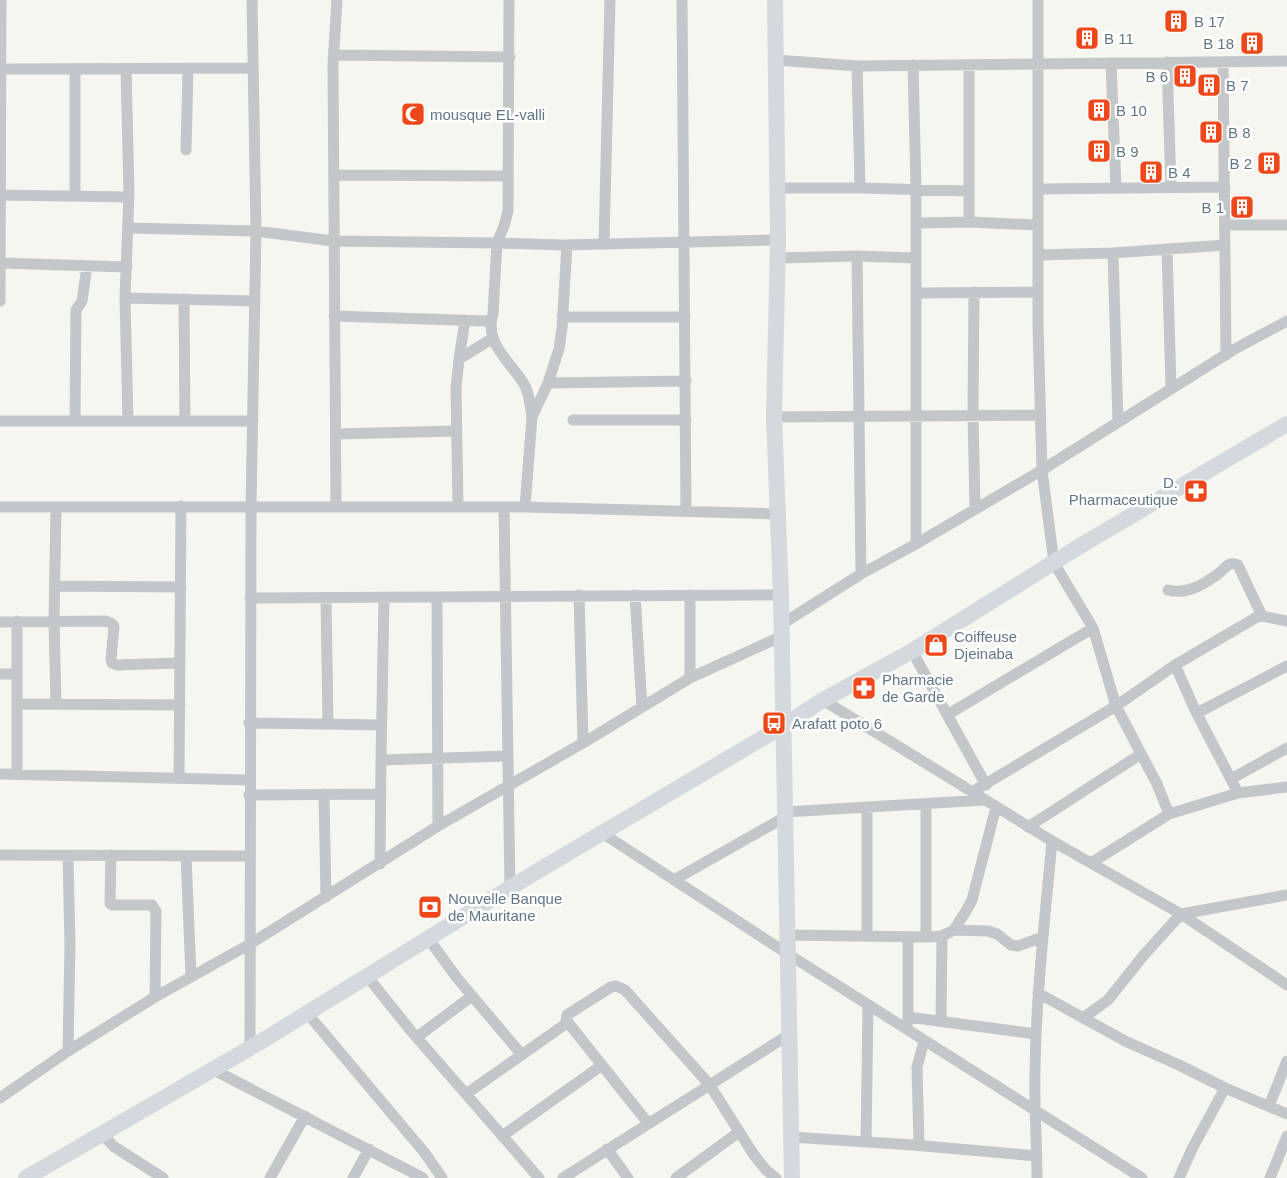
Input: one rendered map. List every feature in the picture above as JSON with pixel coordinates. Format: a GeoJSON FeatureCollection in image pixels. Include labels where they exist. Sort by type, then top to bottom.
{"type":"FeatureCollection","features":[{"type":"Feature","properties":{"kind":"street"},"geometry":{"type":"LineString","coordinates":[[0,301],[1,0]]}},
{"type":"Feature","properties":{"kind":"street"},"geometry":{"type":"LineString","coordinates":[[250,1048],[249,723],[256,231],[252,0]]}},
{"type":"Feature","properties":{"kind":"street"},"geometry":{"type":"LineString","coordinates":[[336,507],[333,241],[334,55],[337,0]]}},
{"type":"Feature","properties":{"kind":"street"},"geometry":{"type":"LineString","coordinates":[[508,0],[510,57],[508,211],[497,243],[492,319],[493,338],[503,359],[526,387],[532,417],[525,507]]}},
{"type":"Feature","properties":{"kind":"street"},"geometry":{"type":"LineString","coordinates":[[604,244],[610,0]]}},
{"type":"Feature","properties":{"kind":"street"},"geometry":{"type":"LineString","coordinates":[[682,0],[686,511]]}},
{"type":"Feature","properties":{"kind":"street"},"geometry":{"type":"LineString","coordinates":[[775,0],[778,240],[774,417],[782,630],[792,1178]]}},
{"type":"Feature","properties":{"kind":"street"},"geometry":{"type":"LineString","coordinates":[[1038,0],[1040,415],[1042,470],[1054,563],[1093,628],[1116,706],[1157,784],[1169,814]]}},
{"type":"Feature","properties":{"kind":"street"},"geometry":{"type":"LineString","coordinates":[[334,55],[510,57]]}},
{"type":"Feature","properties":{"kind":"street"},"geometry":{"type":"LineString","coordinates":[[776,60],[857,66],[1287,61]]}},
{"type":"Feature","properties":{"kind":"street"},"geometry":{"type":"LineString","coordinates":[[1167,62],[1171,188]]}},
{"type":"Feature","properties":{"kind":"street"},"geometry":{"type":"LineString","coordinates":[[1224,62],[1226,355]]}},
{"type":"Feature","properties":{"kind":"street"},"geometry":{"type":"LineString","coordinates":[[1111,63],[1116,188]]}},
{"type":"Feature","properties":{"kind":"street"},"geometry":{"type":"LineString","coordinates":[[913,65],[916,189],[916,544]]}},
{"type":"Feature","properties":{"kind":"street"},"geometry":{"type":"LineString","coordinates":[[969,65],[969,222]]}},
{"type":"Feature","properties":{"kind":"street"},"geometry":{"type":"LineString","coordinates":[[857,66],[860,188]]}},
{"type":"Feature","properties":{"kind":"street"},"geometry":{"type":"LineString","coordinates":[[0,69],[253,68]]}},
{"type":"Feature","properties":{"kind":"street"},"geometry":{"type":"LineString","coordinates":[[75,69],[75,196]]}},
{"type":"Feature","properties":{"kind":"street"},"geometry":{"type":"LineString","coordinates":[[126,69],[128,228],[125,298],[128,420]]}},
{"type":"Feature","properties":{"kind":"street"},"geometry":{"type":"LineString","coordinates":[[186,150],[188,69]]}},
{"type":"Feature","properties":{"kind":"street"},"geometry":{"type":"LineString","coordinates":[[334,174],[508,176]]}},
{"type":"Feature","properties":{"kind":"street"},"geometry":{"type":"LineString","coordinates":[[1038,189],[1225,187]]}},
{"type":"Feature","properties":{"kind":"street"},"geometry":{"type":"LineString","coordinates":[[776,188],[969,191]]}},
{"type":"Feature","properties":{"kind":"street"},"geometry":{"type":"LineString","coordinates":[[0,195],[128,197]]}},
{"type":"Feature","properties":{"kind":"street"},"geometry":{"type":"LineString","coordinates":[[916,224],[969,222],[1038,225]]}},
{"type":"Feature","properties":{"kind":"street"},"geometry":{"type":"LineString","coordinates":[[1225,225],[1287,225]]}},
{"type":"Feature","properties":{"kind":"street"},"geometry":{"type":"LineString","coordinates":[[128,228],[256,231],[333,241],[567,245],[778,240]]}},
{"type":"Feature","properties":{"kind":"street"},"geometry":{"type":"LineString","coordinates":[[532,417],[548,383],[558,349],[567,245]]}},
{"type":"Feature","properties":{"kind":"street"},"geometry":{"type":"LineString","coordinates":[[1038,255],[1113,253],[1225,245]]}},
{"type":"Feature","properties":{"kind":"street"},"geometry":{"type":"LineString","coordinates":[[1167,249],[1172,388]]}},
{"type":"Feature","properties":{"kind":"street"},"geometry":{"type":"LineString","coordinates":[[1113,253],[1118,421]]}},
{"type":"Feature","properties":{"kind":"street"},"geometry":{"type":"LineString","coordinates":[[777,258],[857,256],[916,258]]}},
{"type":"Feature","properties":{"kind":"street"},"geometry":{"type":"LineString","coordinates":[[857,256],[861,574]]}},
{"type":"Feature","properties":{"kind":"street"},"geometry":{"type":"LineString","coordinates":[[0,263],[126,267]]}},
{"type":"Feature","properties":{"kind":"street"},"geometry":{"type":"LineString","coordinates":[[75,421],[76,310],[82,301],[88,266]]}},
{"type":"Feature","properties":{"kind":"street"},"geometry":{"type":"LineString","coordinates":[[974,292],[973,415],[975,508]]}},
{"type":"Feature","properties":{"kind":"street"},"geometry":{"type":"LineString","coordinates":[[916,293],[1038,292]]}},
{"type":"Feature","properties":{"kind":"street"},"geometry":{"type":"LineString","coordinates":[[125,298],[255,301]]}},
{"type":"Feature","properties":{"kind":"street"},"geometry":{"type":"LineString","coordinates":[[184,299],[185,421]]}},
{"type":"Feature","properties":{"kind":"street"},"geometry":{"type":"LineString","coordinates":[[334,316],[486,321],[492,319]]}},
{"type":"Feature","properties":{"kind":"street"},"geometry":{"type":"LineString","coordinates":[[562,317],[685,317]]}},
{"type":"Feature","properties":{"kind":"street"},"geometry":{"type":"LineString","coordinates":[[458,507],[456,430],[459,359],[465,320]]}},
{"type":"Feature","properties":{"kind":"street"},"geometry":{"type":"LineString","coordinates":[[0,1098],[68,1051],[155,997],[250,944],[438,826],[690,678],[782,630],[861,574],[1042,470],[1226,355],[1287,321]]}},
{"type":"Feature","properties":{"kind":"street"},"geometry":{"type":"LineString","coordinates":[[459,359],[493,338]]}},
{"type":"Feature","properties":{"kind":"street"},"geometry":{"type":"LineString","coordinates":[[548,383],[686,381]]}},
{"type":"Feature","properties":{"kind":"street"},"geometry":{"type":"LineString","coordinates":[[774,417],[1040,415]]}},
{"type":"Feature","properties":{"kind":"street"},"geometry":{"type":"LineString","coordinates":[[573,420],[686,420]]}},
{"type":"Feature","properties":{"kind":"street"},"geometry":{"type":"LineString","coordinates":[[0,421],[253,421]]}},
{"type":"Feature","properties":{"kind":"street"},"geometry":{"type":"LineString","coordinates":[[26,1178],[250,1048],[510,888],[783,726],[823,700],[912,651],[1054,563],[1287,424]]}},
{"type":"Feature","properties":{"kind":"street"},"geometry":{"type":"LineString","coordinates":[[336,434],[456,430]]}},
{"type":"Feature","properties":{"kind":"street"},"geometry":{"type":"LineString","coordinates":[[179,778],[181,506]]}},
{"type":"Feature","properties":{"kind":"street"},"geometry":{"type":"LineString","coordinates":[[0,507],[525,507],[778,514]]}},
{"type":"Feature","properties":{"kind":"street"},"geometry":{"type":"LineString","coordinates":[[56,507],[54,621],[56,704]]}},
{"type":"Feature","properties":{"kind":"street"},"geometry":{"type":"LineString","coordinates":[[504,507],[510,888]]}},
{"type":"Feature","properties":{"kind":"street"},"geometry":{"type":"LineString","coordinates":[[1168,590],[1177,592],[1196,588],[1233,563],[1238,565],[1262,616]]}},
{"type":"Feature","properties":{"kind":"street"},"geometry":{"type":"LineString","coordinates":[[55,586],[181,587]]}},
{"type":"Feature","properties":{"kind":"street"},"geometry":{"type":"LineString","coordinates":[[579,595],[583,742]]}},
{"type":"Feature","properties":{"kind":"street"},"geometry":{"type":"LineString","coordinates":[[690,595],[690,678]]}},
{"type":"Feature","properties":{"kind":"street"},"geometry":{"type":"LineString","coordinates":[[250,598],[781,595]]}},
{"type":"Feature","properties":{"kind":"street"},"geometry":{"type":"LineString","coordinates":[[635,596],[642,707]]}},
{"type":"Feature","properties":{"kind":"street"},"geometry":{"type":"LineString","coordinates":[[380,864],[384,597]]}},
{"type":"Feature","properties":{"kind":"street"},"geometry":{"type":"LineString","coordinates":[[437,597],[438,826]]}},
{"type":"Feature","properties":{"kind":"street"},"geometry":{"type":"LineString","coordinates":[[326,598],[328,724]]}},
{"type":"Feature","properties":{"kind":"street"},"geometry":{"type":"LineString","coordinates":[[972,792],[1116,706],[1175,664],[1257,617],[1262,616],[1287,621]]}},
{"type":"Feature","properties":{"kind":"street"},"geometry":{"type":"LineString","coordinates":[[17,621],[17,773]]}},
{"type":"Feature","properties":{"kind":"street"},"geometry":{"type":"LineString","coordinates":[[0,622],[106,621],[114,626],[112,663],[117,665],[180,663]]}},
{"type":"Feature","properties":{"kind":"street"},"geometry":{"type":"LineString","coordinates":[[947,715],[1093,628]]}},
{"type":"Feature","properties":{"kind":"street"},"geometry":{"type":"LineString","coordinates":[[912,651],[986,785]]}},
{"type":"Feature","properties":{"kind":"street"},"geometry":{"type":"LineString","coordinates":[[1175,664],[1197,713],[1238,794]]}},
{"type":"Feature","properties":{"kind":"street"},"geometry":{"type":"LineString","coordinates":[[1197,713],[1287,666]]}},
{"type":"Feature","properties":{"kind":"street"},"geometry":{"type":"LineString","coordinates":[[0,674],[17,674]]}},
{"type":"Feature","properties":{"kind":"street"},"geometry":{"type":"LineString","coordinates":[[823,700],[1028,827],[1181,914],[1287,985]]}},
{"type":"Feature","properties":{"kind":"street"},"geometry":{"type":"LineString","coordinates":[[17,704],[180,705]]}},
{"type":"Feature","properties":{"kind":"street"},"geometry":{"type":"LineString","coordinates":[[249,723],[381,725]]}},
{"type":"Feature","properties":{"kind":"street"},"geometry":{"type":"LineString","coordinates":[[1231,779],[1287,748]]}},
{"type":"Feature","properties":{"kind":"street"},"geometry":{"type":"LineString","coordinates":[[1028,827],[1141,754]]}},
{"type":"Feature","properties":{"kind":"street"},"geometry":{"type":"LineString","coordinates":[[381,760],[508,756]]}},
{"type":"Feature","properties":{"kind":"street"},"geometry":{"type":"LineString","coordinates":[[0,774],[249,780]]}},
{"type":"Feature","properties":{"kind":"street"},"geometry":{"type":"LineString","coordinates":[[1091,864],[1169,814],[1238,794],[1287,787]]}},
{"type":"Feature","properties":{"kind":"street"},"geometry":{"type":"LineString","coordinates":[[324,794],[326,897]]}},
{"type":"Feature","properties":{"kind":"street"},"geometry":{"type":"LineString","coordinates":[[249,795],[381,794]]}},
{"type":"Feature","properties":{"kind":"street"},"geometry":{"type":"LineString","coordinates":[[674,880],[785,815],[985,800]]}},
{"type":"Feature","properties":{"kind":"street"},"geometry":{"type":"LineString","coordinates":[[926,804],[926,937]]}},
{"type":"Feature","properties":{"kind":"street"},"geometry":{"type":"LineString","coordinates":[[954,930],[972,900],[996,807]]}},
{"type":"Feature","properties":{"kind":"street"},"geometry":{"type":"LineString","coordinates":[[867,808],[867,936]]}},
{"type":"Feature","properties":{"kind":"street"},"geometry":{"type":"LineString","coordinates":[[602,833],[907,1031],[1142,1178]]}},
{"type":"Feature","properties":{"kind":"street"},"geometry":{"type":"LineString","coordinates":[[1038,1178],[1035,1112],[1036,1034],[1052,841]]}},
{"type":"Feature","properties":{"kind":"street"},"geometry":{"type":"LineString","coordinates":[[0,855],[250,856]]}},
{"type":"Feature","properties":{"kind":"street"},"geometry":{"type":"LineString","coordinates":[[68,856],[70,945],[68,1051]]}},
{"type":"Feature","properties":{"kind":"street"},"geometry":{"type":"LineString","coordinates":[[111,856],[110,903],[112,905],[148,905],[154,907],[155,997]]}},
{"type":"Feature","properties":{"kind":"street"},"geometry":{"type":"LineString","coordinates":[[186,856],[191,976]]}},
{"type":"Feature","properties":{"kind":"street"},"geometry":{"type":"LineString","coordinates":[[1083,1018],[1108,1000],[1143,956],[1181,914],[1287,895]]}},
{"type":"Feature","properties":{"kind":"street"},"geometry":{"type":"LineString","coordinates":[[787,936],[926,937],[942,936],[954,930],[988,931],[997,934],[1011,945],[1018,946],[1043,937]]}},
{"type":"Feature","properties":{"kind":"street"},"geometry":{"type":"LineString","coordinates":[[941,1021],[942,936]]}},
{"type":"Feature","properties":{"kind":"street"},"geometry":{"type":"LineString","coordinates":[[907,1031],[908,937]]}},
{"type":"Feature","properties":{"kind":"street"},"geometry":{"type":"LineString","coordinates":[[428,938],[472,996],[522,1055]]}},
{"type":"Feature","properties":{"kind":"street"},"geometry":{"type":"LineString","coordinates":[[366,976],[416,1037],[539,1178]]}},
{"type":"Feature","properties":{"kind":"street"},"geometry":{"type":"LineString","coordinates":[[648,1123],[567,1023],[567,1015],[611,987],[621,987],[629,994],[709,1084],[766,1170],[776,1178]]}},
{"type":"Feature","properties":{"kind":"street"},"geometry":{"type":"LineString","coordinates":[[1038,993],[1125,1041],[1225,1088],[1287,1114]]}},
{"type":"Feature","properties":{"kind":"street"},"geometry":{"type":"LineString","coordinates":[[416,1037],[472,996]]}},
{"type":"Feature","properties":{"kind":"street"},"geometry":{"type":"LineString","coordinates":[[866,1142],[868,1006]]}},
{"type":"Feature","properties":{"kind":"street"},"geometry":{"type":"LineString","coordinates":[[307,1013],[424,1152],[442,1178]]}},
{"type":"Feature","properties":{"kind":"street"},"geometry":{"type":"LineString","coordinates":[[908,1017],[1036,1034]]}},
{"type":"Feature","properties":{"kind":"street"},"geometry":{"type":"LineString","coordinates":[[466,1094],[567,1023]]}},
{"type":"Feature","properties":{"kind":"street"},"geometry":{"type":"LineString","coordinates":[[563,1178],[580,1173],[607,1149],[790,1034]]}},
{"type":"Feature","properties":{"kind":"street"},"geometry":{"type":"LineString","coordinates":[[919,1145],[917,1067],[924,1041]]}},
{"type":"Feature","properties":{"kind":"street"},"geometry":{"type":"LineString","coordinates":[[1269,1106],[1287,1061]]}},
{"type":"Feature","properties":{"kind":"street"},"geometry":{"type":"LineString","coordinates":[[502,1136],[602,1066]]}},
{"type":"Feature","properties":{"kind":"street"},"geometry":{"type":"LineString","coordinates":[[212,1069],[424,1178]]}},
{"type":"Feature","properties":{"kind":"street"},"geometry":{"type":"LineString","coordinates":[[1179,1178],[1192,1149],[1225,1088]]}},
{"type":"Feature","properties":{"kind":"street"},"geometry":{"type":"LineString","coordinates":[[270,1178],[305,1116]]}},
{"type":"Feature","properties":{"kind":"street"},"geometry":{"type":"LineString","coordinates":[[676,1178],[740,1132]]}},
{"type":"Feature","properties":{"kind":"street"},"geometry":{"type":"LineString","coordinates":[[102,1133],[112,1146],[163,1178]]}},
{"type":"Feature","properties":{"kind":"street"},"geometry":{"type":"LineString","coordinates":[[1270,1178],[1287,1136]]}},
{"type":"Feature","properties":{"kind":"street"},"geometry":{"type":"LineString","coordinates":[[792,1137],[919,1145],[1037,1156]]}},
{"type":"Feature","properties":{"kind":"street"},"geometry":{"type":"LineString","coordinates":[[353,1178],[369,1149]]}},
{"type":"Feature","properties":{"kind":"street"},"geometry":{"type":"LineString","coordinates":[[607,1149],[628,1178]]}},
{"type":"Feature","properties":{"kind":"place","name":"B 17"},"geometry":{"type":"Point","coordinates":[1176,21]}},
{"type":"Feature","properties":{"kind":"place","name":"B 11"},"geometry":{"type":"Point","coordinates":[1087,38]}},
{"type":"Feature","properties":{"kind":"place","name":"B 18"},"geometry":{"type":"Point","coordinates":[1252,43]}},
{"type":"Feature","properties":{"kind":"place","name":"B 6"},"geometry":{"type":"Point","coordinates":[1185,76]}},
{"type":"Feature","properties":{"kind":"place","name":"B 7"},"geometry":{"type":"Point","coordinates":[1209,85]}},
{"type":"Feature","properties":{"kind":"place","name":"B 10"},"geometry":{"type":"Point","coordinates":[1099,110]}},
{"type":"Feature","properties":{"kind":"place","name":"mousque EL-valli"},"geometry":{"type":"Point","coordinates":[413,114]}},
{"type":"Feature","properties":{"kind":"place","name":"B 8"},"geometry":{"type":"Point","coordinates":[1211,132]}},
{"type":"Feature","properties":{"kind":"place","name":"B 9"},"geometry":{"type":"Point","coordinates":[1099,151]}},
{"type":"Feature","properties":{"kind":"place","name":"B 2"},"geometry":{"type":"Point","coordinates":[1269,163]}},
{"type":"Feature","properties":{"kind":"place","name":"B 4"},"geometry":{"type":"Point","coordinates":[1151,172]}},
{"type":"Feature","properties":{"kind":"place","name":"B 1"},"geometry":{"type":"Point","coordinates":[1242,207]}},
{"type":"Feature","properties":{"kind":"place","name":"D. Pharmaceutique"},"geometry":{"type":"Point","coordinates":[1196,491]}},
{"type":"Feature","properties":{"kind":"place","name":"Coiffeuse Djeinaba"},"geometry":{"type":"Point","coordinates":[936,645]}},
{"type":"Feature","properties":{"kind":"place","name":"Pharmacie de Garde"},"geometry":{"type":"Point","coordinates":[864,688]}},
{"type":"Feature","properties":{"kind":"place","name":"Arafatt poto 6"},"geometry":{"type":"Point","coordinates":[774,723]}},
{"type":"Feature","properties":{"kind":"place","name":"Nouvelle Banque de Mauritane"},"geometry":{"type":"Point","coordinates":[430,907]}}]}
